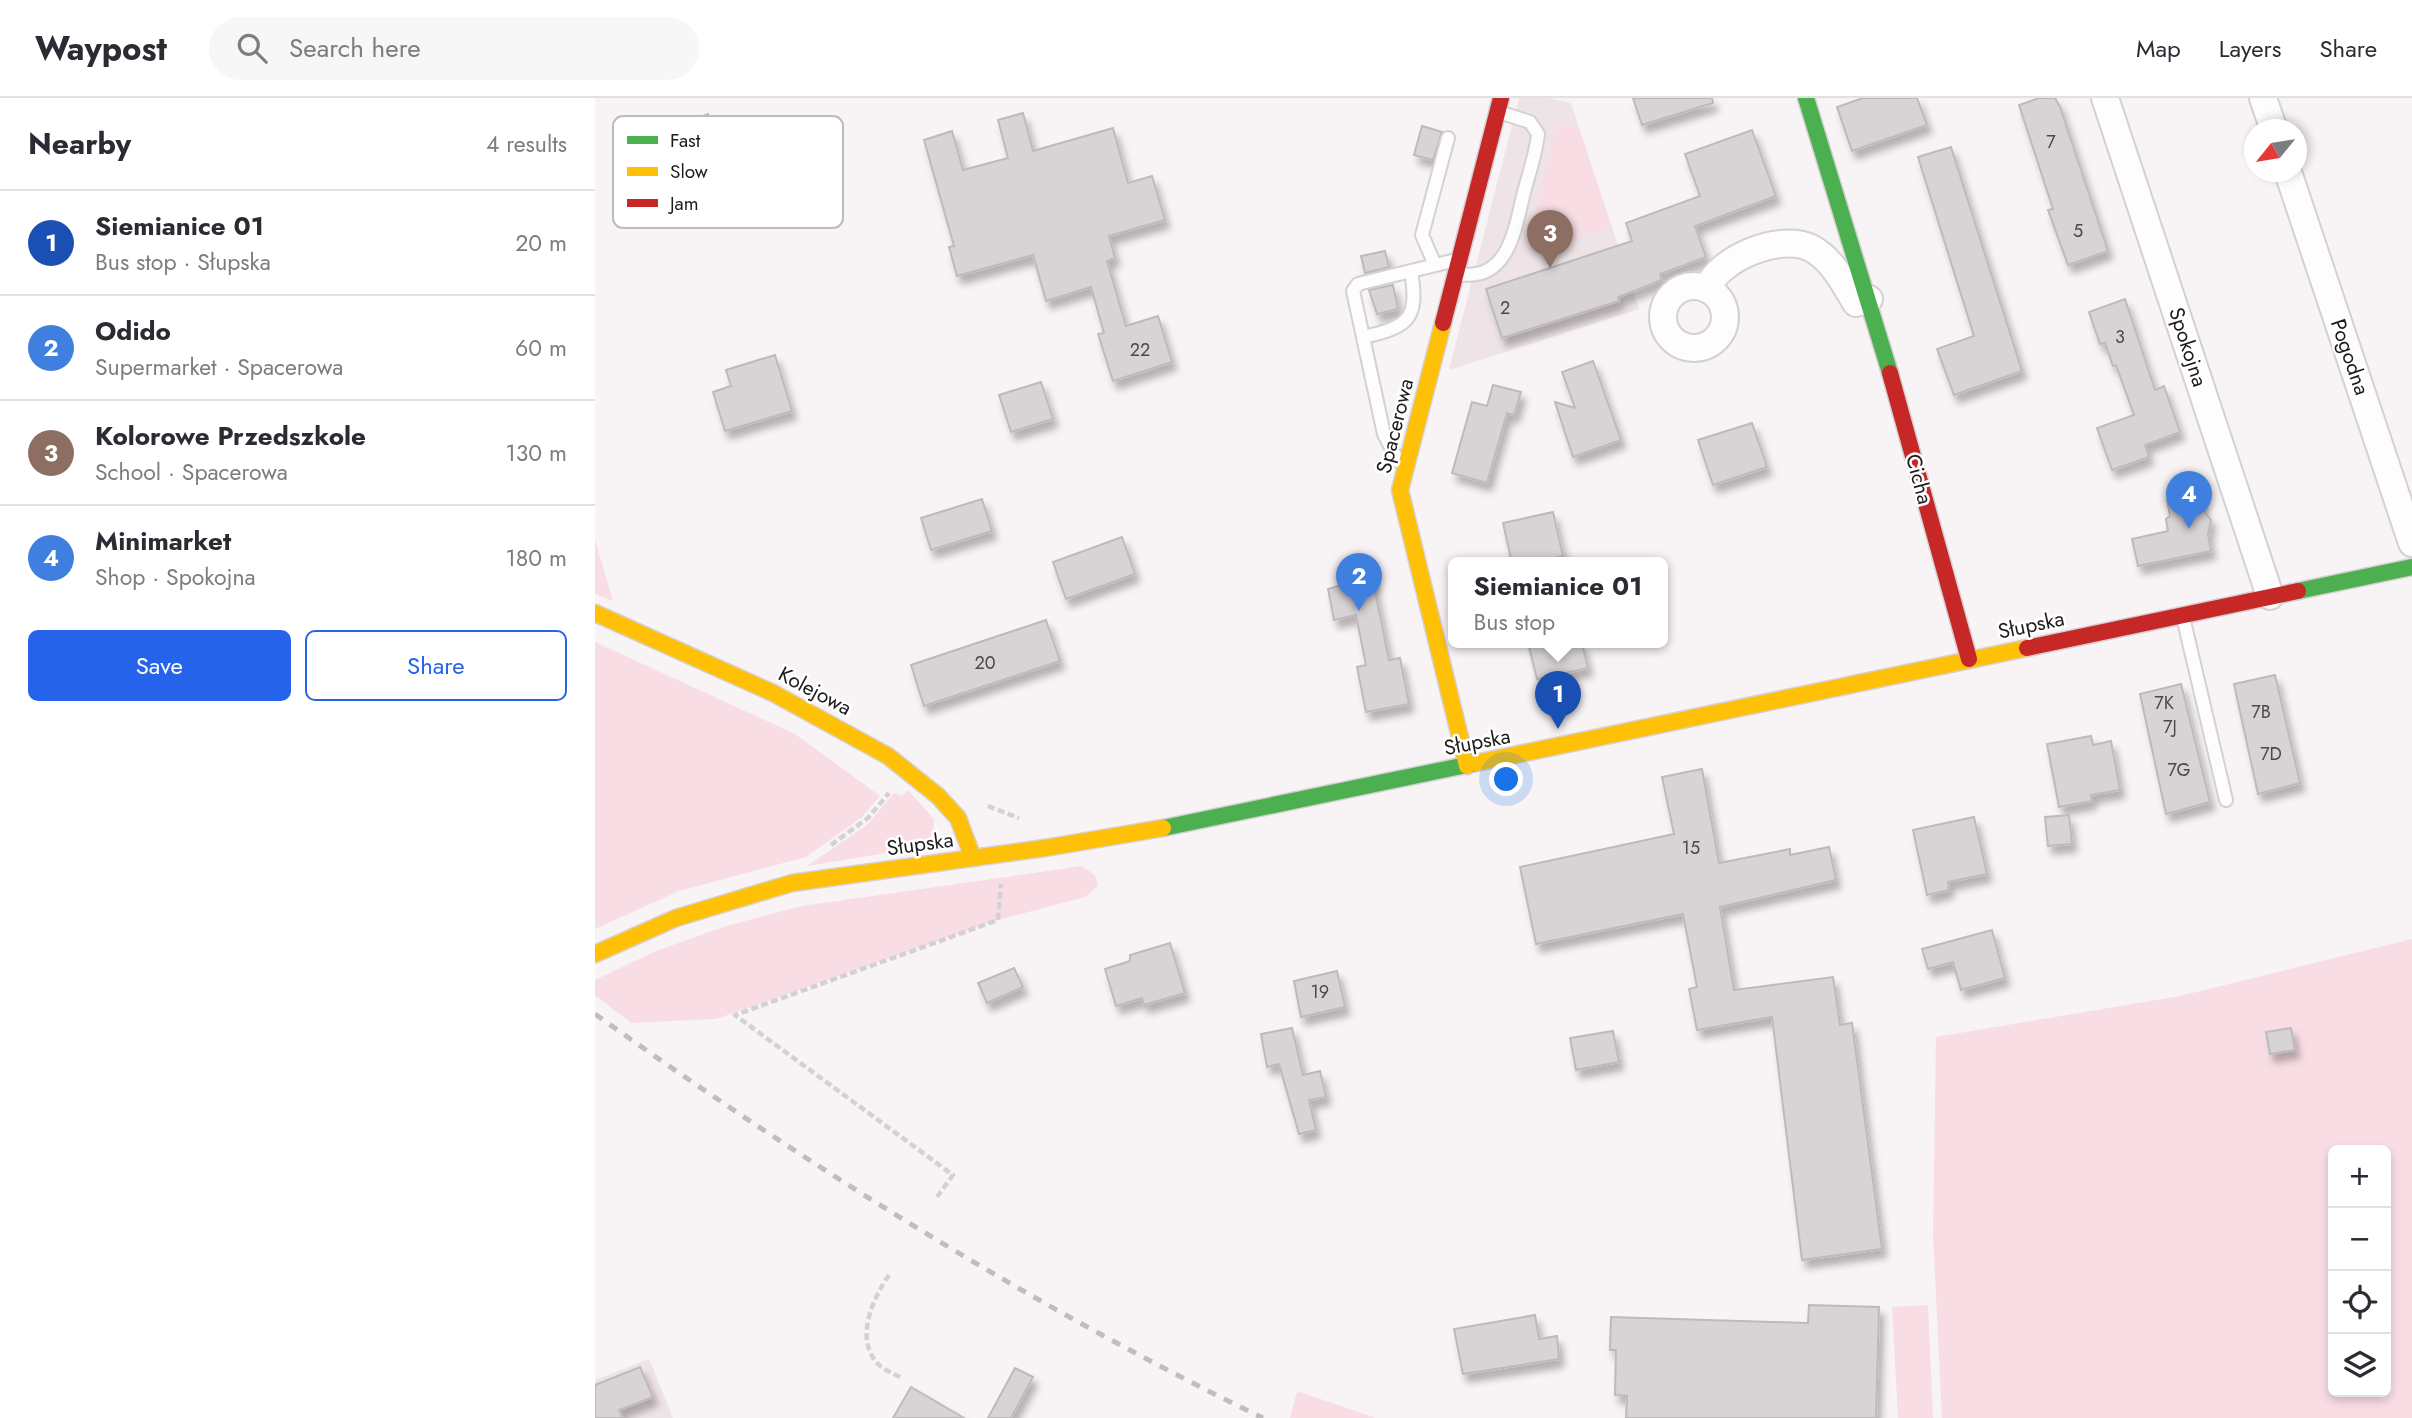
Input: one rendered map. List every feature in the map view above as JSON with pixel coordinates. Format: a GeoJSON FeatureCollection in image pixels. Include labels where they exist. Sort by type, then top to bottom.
{"type":"FeatureCollection","features":[{"type":"Feature","properties":{"kind":"main road","name":"Cicha"},"geometry":{"type":"LineString","coordinates":[[1806,98],[1870,299],[1969,659]]}},
{"type":"Feature","properties":{"kind":"main road","name":"Spacerowa"},"geometry":{"type":"LineString","coordinates":[[1467,766],[1400,490],[1499,105]]}},
{"type":"Feature","properties":{"kind":"main road","name":"Słupska"},"geometry":{"type":"LineString","coordinates":[[595,954],[677,918],[760,891],[821,878],[1166,828],[2412,567]]}},
{"type":"Feature","properties":{"kind":"main road","name":"Kolejowa"},"geometry":{"type":"LineString","coordinates":[[595,613],[691,653],[805,708],[868,745],[945,804],[966,832],[973,858]]}},
{"type":"Feature","properties":{"kind":"street","name":"Spokojna"},"geometry":{"type":"LineString","coordinates":[[2105,98],[2270,596]]}},
{"type":"Feature","properties":{"kind":"street"},"geometry":{"type":"LineString","coordinates":[[2263,98],[2270,119]]}},
{"type":"Feature","properties":{"kind":"street","name":"Pogodna"},"geometry":{"type":"LineString","coordinates":[[2291,182],[2412,543]]}},
{"type":"Feature","properties":{"kind":"street"},"geometry":{"type":"LineString","coordinates":[[1707,289],[1712,278],[1733,258],[1796,244],[1822,255],[1856,303],[1870,299]]}},
{"type":"Feature","properties":{"kind":"lane"},"geometry":{"type":"LineString","coordinates":[[1404,471],[1384,434],[1353,292],[1358,284],[1435,265],[1457,266],[1471,276],[1500,262],[1510,245],[1538,134],[1530,122],[1499,105]]}},
{"type":"Feature","properties":{"kind":"lane"},"geometry":{"type":"LineString","coordinates":[[1435,265],[1422,234],[1448,138]]}},
{"type":"Feature","properties":{"kind":"lane"},"geometry":{"type":"LineString","coordinates":[[1363,337],[1391,331],[1407,320],[1416,299],[1411,271]]}},
{"type":"Feature","properties":{"kind":"lane"},"geometry":{"type":"LineString","coordinates":[[2182,614],[2226,800]]}},
{"type":"Feature","properties":{"kind":"path"},"geometry":{"type":"LineString","coordinates":[[985,804],[1029,821]]}},
{"type":"Feature","properties":{"kind":"path"},"geometry":{"type":"LineString","coordinates":[[937,1197],[953,1175],[735,1015],[999,920],[1002,873]]}},
{"type":"Feature","properties":{"kind":"path"},"geometry":{"type":"LineString","coordinates":[[889,1275],[870,1307],[868,1341],[871,1356],[880,1366],[902,1378]]}},
{"type":"Feature","properties":{"kind":"shaded area"},"geometry":{"type":"Polygon","coordinates":[[[1519,98],[1549,98],[1571,103],[1639,309],[1449,370],[1519,98]]]}},
{"type":"Feature","properties":{"kind":"shaded area"},"geometry":{"type":"Polygon","coordinates":[[[1557,124],[1579,128],[1612,227],[1524,254],[1557,124]]]}},
{"type":"Feature","properties":{"kind":"shaded area"},"geometry":{"type":"Polygon","coordinates":[[[595,540],[613,601],[595,594],[595,540]]]}},
{"type":"Feature","properties":{"kind":"shaded area"},"geometry":{"type":"Polygon","coordinates":[[[595,642],[795,734],[880,796],[862,817],[806,857],[679,891],[595,929],[595,642]]]}},
{"type":"Feature","properties":{"kind":"shaded area"},"geometry":{"type":"Polygon","coordinates":[[[908,790],[934,819],[933,833],[923,847],[807,866],[867,825],[894,793],[902,796],[908,790]]]}},
{"type":"Feature","properties":{"kind":"shaded area"},"geometry":{"type":"Polygon","coordinates":[[[1082,866],[1095,875],[1098,886],[1085,897],[998,920],[716,1019],[631,1023],[595,995],[595,980],[656,951],[726,926],[802,906],[1082,866]]]}},
{"type":"Feature","properties":{"kind":"shaded area"},"geometry":{"type":"Polygon","coordinates":[[[2412,939],[2412,1418],[1942,1418],[1933,1235],[1936,1037],[2180,996],[2412,939]]]}},
{"type":"Feature","properties":{"kind":"shaded area"},"geometry":{"type":"Polygon","coordinates":[[[1928,1305],[1933,1418],[1898,1418],[1892,1307],[1928,1305]]]}},
{"type":"Feature","properties":{"kind":"shaded area"},"geometry":{"type":"Polygon","coordinates":[[[649,1359],[673,1418],[595,1418],[595,1380],[649,1359]]]}},
{"type":"Feature","properties":{"kind":"shaded area"},"geometry":{"type":"Polygon","coordinates":[[[1297,1391],[1376,1418],[1290,1418],[1297,1391]]]}},
{"type":"Feature","properties":{"kind":"building"},"geometry":{"type":"Polygon","coordinates":[[[1633,98],[1712,98],[1713,103],[1642,125],[1633,98]]]}},
{"type":"Feature","properties":{"kind":"building"},"geometry":{"type":"Polygon","coordinates":[[[1863,98],[1917,98],[1927,125],[1852,151],[1837,107],[1863,98]]]}},
{"type":"Feature","properties":{"kind":"building"},"geometry":{"type":"Polygon","coordinates":[[[2039,98],[2055,98],[2060,107],[2108,251],[2068,265],[2048,210],[2053,209],[2019,105],[2039,98]]]}},
{"type":"Feature","properties":{"kind":"building"},"geometry":{"type":"Polygon","coordinates":[[[1023,113],[1033,151],[1113,128],[1128,183],[1152,176],[1165,220],[1109,236],[1115,258],[1107,261],[1126,326],[1158,316],[1172,362],[1113,381],[1098,334],[1104,333],[1091,287],[1046,301],[1033,255],[957,276],[949,247],[954,246],[924,140],[952,131],[963,170],[1008,158],[998,120],[1023,113]]]}},
{"type":"Feature","properties":{"kind":"building"},"geometry":{"type":"Polygon","coordinates":[[[1422,126],[1442,132],[1433,160],[1414,155],[1422,126]]]}},
{"type":"Feature","properties":{"kind":"building"},"geometry":{"type":"Polygon","coordinates":[[[1752,130],[1776,196],[1695,226],[1706,257],[1660,274],[1662,280],[1618,297],[1619,301],[1502,338],[1486,289],[1632,241],[1626,223],[1700,196],[1685,154],[1752,130]]]}},
{"type":"Feature","properties":{"kind":"building"},"geometry":{"type":"Polygon","coordinates":[[[1951,147],[2022,371],[1954,395],[1937,349],[1974,336],[1918,157],[1951,147]]]}},
{"type":"Feature","properties":{"kind":"building"},"geometry":{"type":"Polygon","coordinates":[[[1385,251],[1389,267],[1365,273],[1361,256],[1385,251]]]}},
{"type":"Feature","properties":{"kind":"building"},"geometry":{"type":"Polygon","coordinates":[[[1393,285],[1398,309],[1377,314],[1369,290],[1393,285]]]}},
{"type":"Feature","properties":{"kind":"building"},"geometry":{"type":"Polygon","coordinates":[[[2125,299],[2155,390],[2164,386],[2180,432],[2145,445],[2149,457],[2112,470],[2097,428],[2134,415],[2116,365],[2113,366],[2105,343],[2100,344],[2089,312],[2125,299]]]}},
{"type":"Feature","properties":{"kind":"building"},"geometry":{"type":"Polygon","coordinates":[[[775,355],[792,411],[725,431],[713,392],[731,386],[726,370],[775,355]]]}},
{"type":"Feature","properties":{"kind":"building"},"geometry":{"type":"Polygon","coordinates":[[[1593,361],[1621,440],[1573,457],[1555,402],[1575,408],[1562,372],[1593,361]]]}},
{"type":"Feature","properties":{"kind":"building"},"geometry":{"type":"Polygon","coordinates":[[[1041,382],[1053,419],[1011,432],[999,395],[1041,382]]]}},
{"type":"Feature","properties":{"kind":"building"},"geometry":{"type":"Polygon","coordinates":[[[1493,385],[1521,392],[1514,415],[1507,413],[1487,483],[1452,473],[1472,402],[1487,406],[1493,385]]]}},
{"type":"Feature","properties":{"kind":"building"},"geometry":{"type":"Polygon","coordinates":[[[1752,423],[1767,467],[1713,485],[1698,440],[1752,423]]]}},
{"type":"Feature","properties":{"kind":"building"},"geometry":{"type":"Polygon","coordinates":[[[2200,493],[2203,510],[2211,520],[2208,534],[2211,551],[2138,566],[2132,539],[2168,531],[2166,519],[2170,516],[2167,500],[2200,493]]]}},
{"type":"Feature","properties":{"kind":"building"},"geometry":{"type":"Polygon","coordinates":[[[982,499],[992,531],[931,550],[921,518],[982,499]]]}},
{"type":"Feature","properties":{"kind":"building"},"geometry":{"type":"Polygon","coordinates":[[[1553,512],[1563,556],[1511,557],[1503,523],[1553,512]]]}},
{"type":"Feature","properties":{"kind":"building"},"geometry":{"type":"Polygon","coordinates":[[[1122,537],[1135,574],[1066,599],[1053,562],[1122,537]]]}},
{"type":"Feature","properties":{"kind":"building"},"geometry":{"type":"Polygon","coordinates":[[[1372,576],[1389,660],[1400,658],[1409,704],[1366,712],[1357,667],[1366,665],[1356,615],[1334,620],[1328,589],[1372,576]]]}},
{"type":"Feature","properties":{"kind":"building"},"geometry":{"type":"Polygon","coordinates":[[[1046,620],[1060,661],[924,706],[911,665],[1046,620]]]}},
{"type":"Feature","properties":{"kind":"building"},"geometry":{"type":"Polygon","coordinates":[[[1529,648],[1583,648],[1588,668],[1537,679],[1529,648]]]}},
{"type":"Feature","properties":{"kind":"building"},"geometry":{"type":"Polygon","coordinates":[[[2275,675],[2300,783],[2258,794],[2234,684],[2275,675]]]}},
{"type":"Feature","properties":{"kind":"building"},"geometry":{"type":"Polygon","coordinates":[[[2181,684],[2210,802],[2166,814],[2140,694],[2181,684]]]}},
{"type":"Feature","properties":{"kind":"building"},"geometry":{"type":"Polygon","coordinates":[[[2091,736],[2093,745],[2111,741],[2120,790],[2091,795],[2092,801],[2059,807],[2047,744],[2091,736]]]}},
{"type":"Feature","properties":{"kind":"building"},"geometry":{"type":"Polygon","coordinates":[[[1702,769],[1719,863],[1790,849],[1790,855],[1829,847],[1836,880],[1720,907],[1734,990],[1833,977],[1840,1025],[1852,1023],[1882,1249],[1802,1260],[1772,1017],[1697,1030],[1689,989],[1697,987],[1683,914],[1536,944],[1520,867],[1674,834],[1662,777],[1702,769]]]}},
{"type":"Feature","properties":{"kind":"building"},"geometry":{"type":"Polygon","coordinates":[[[2069,815],[2072,844],[2048,846],[2045,817],[2069,815]]]}},
{"type":"Feature","properties":{"kind":"building"},"geometry":{"type":"Polygon","coordinates":[[[1974,817],[1987,874],[1948,882],[1949,890],[1927,895],[1913,830],[1974,817]]]}},
{"type":"Feature","properties":{"kind":"building"},"geometry":{"type":"Polygon","coordinates":[[[1992,930],[2005,978],[1961,990],[1953,962],[1928,969],[1922,949],[1992,930]]]}},
{"type":"Feature","properties":{"kind":"building"},"geometry":{"type":"Polygon","coordinates":[[[1170,943],[1185,993],[1144,1005],[1142,998],[1116,1006],[1105,969],[1130,961],[1130,955],[1170,943]]]}},
{"type":"Feature","properties":{"kind":"building"},"geometry":{"type":"Polygon","coordinates":[[[1014,968],[1023,987],[987,1003],[978,983],[1014,968]]]}},
{"type":"Feature","properties":{"kind":"building"},"geometry":{"type":"Polygon","coordinates":[[[1337,971],[1345,1007],[1301,1017],[1294,981],[1337,971]]]}},
{"type":"Feature","properties":{"kind":"building"},"geometry":{"type":"Polygon","coordinates":[[[1292,1028],[1303,1075],[1320,1071],[1326,1097],[1309,1100],[1316,1130],[1299,1134],[1279,1064],[1267,1067],[1261,1034],[1292,1028]]]}},
{"type":"Feature","properties":{"kind":"building"},"geometry":{"type":"Polygon","coordinates":[[[2291,1028],[2295,1050],[2270,1054],[2266,1032],[2291,1028]]]}},
{"type":"Feature","properties":{"kind":"building"},"geometry":{"type":"Polygon","coordinates":[[[1613,1031],[1619,1062],[1576,1070],[1570,1038],[1613,1031]]]}},
{"type":"Feature","properties":{"kind":"building"},"geometry":{"type":"Polygon","coordinates":[[[1809,1305],[1879,1307],[1876,1418],[1626,1418],[1627,1396],[1615,1395],[1616,1350],[1610,1350],[1611,1317],[1808,1323],[1809,1305]]]}},
{"type":"Feature","properties":{"kind":"building"},"geometry":{"type":"Polygon","coordinates":[[[1535,1315],[1539,1339],[1557,1336],[1559,1359],[1463,1374],[1454,1329],[1535,1315]]]}},
{"type":"Feature","properties":{"kind":"building"},"geometry":{"type":"Polygon","coordinates":[[[640,1367],[653,1397],[619,1410],[623,1418],[595,1418],[595,1385],[640,1367]]]}},
{"type":"Feature","properties":{"kind":"building"},"geometry":{"type":"Polygon","coordinates":[[[1015,1368],[1033,1377],[1011,1418],[988,1418],[1015,1368]]]}},
{"type":"Feature","properties":{"kind":"building"},"geometry":{"type":"Polygon","coordinates":[[[911,1387],[964,1418],[893,1418],[911,1387]]]}},
{"type":"Feature","properties":{"kind":"railway"},"geometry":{"type":"LineString","coordinates":[[595,1014],[756,1125],[920,1230],[1089,1328],[1263,1418]]}},
{"type":"Feature","properties":{"kind":"traffic: fast"},"geometry":{"type":"LineString","coordinates":[[1806,98],[1890,373]]}},
{"type":"Feature","properties":{"kind":"traffic: fast"},"geometry":{"type":"LineString","coordinates":[[2298,591],[2412,567]]}},
{"type":"Feature","properties":{"kind":"traffic: fast"},"geometry":{"type":"LineString","coordinates":[[1163,828],[1476,763]]}},
{"type":"Feature","properties":{"kind":"traffic: slow"},"geometry":{"type":"LineString","coordinates":[[1443,323],[1400,490],[1467,766]]}},
{"type":"Feature","properties":{"kind":"traffic: slow"},"geometry":{"type":"LineString","coordinates":[[595,613],[773,693],[888,756],[938,796],[958,818],[973,858]]}},
{"type":"Feature","properties":{"kind":"traffic: slow"},"geometry":{"type":"LineString","coordinates":[[1476,763],[2027,648]]}},
{"type":"Feature","properties":{"kind":"traffic: slow"},"geometry":{"type":"LineString","coordinates":[[595,954],[676,918],[792,883],[1045,848],[1163,828]]}},
{"type":"Feature","properties":{"kind":"traffic: jam"},"geometry":{"type":"LineString","coordinates":[[1443,323],[1501,98]]}},
{"type":"Feature","properties":{"kind":"traffic: jam"},"geometry":{"type":"LineString","coordinates":[[1890,373],[1969,659]]}},
{"type":"Feature","properties":{"kind":"traffic: jam"},"geometry":{"type":"LineString","coordinates":[[2027,648],[2298,591]]}},
{"type":"Feature","properties":{"kind":"place","name":"Kolorowe Przedszkole"},"geometry":{"type":"Point","coordinates":[1550,268]}},
{"type":"Feature","properties":{"kind":"place","name":"Minimarket"},"geometry":{"type":"Point","coordinates":[2189,529]}},
{"type":"Feature","properties":{"kind":"place","name":"Odido"},"geometry":{"type":"Point","coordinates":[1359,611]}},
{"type":"Feature","properties":{"kind":"place","name":"Siemianice 01"},"geometry":{"type":"Point","coordinates":[1558,729]}}]}
